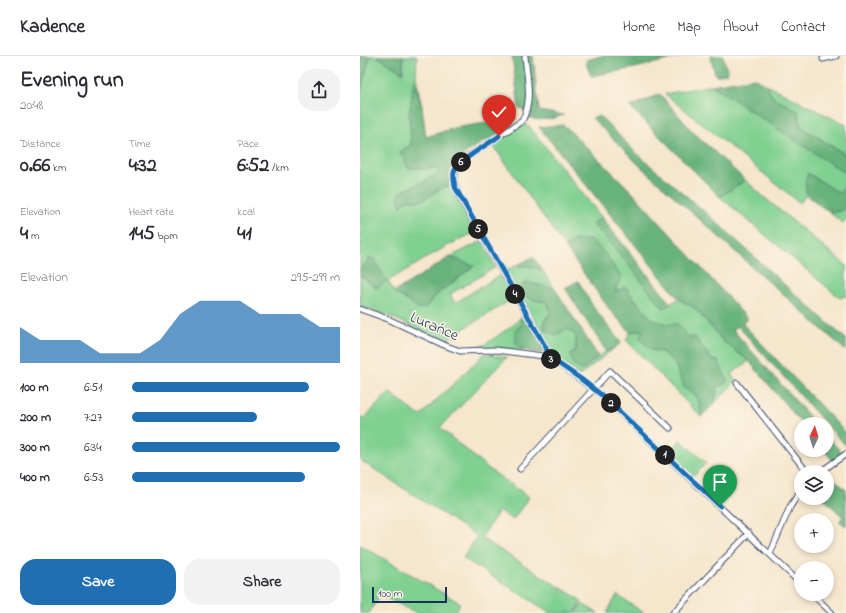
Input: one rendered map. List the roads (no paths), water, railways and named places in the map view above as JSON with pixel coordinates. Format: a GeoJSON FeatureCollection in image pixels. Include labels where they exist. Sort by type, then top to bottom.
{"type":"FeatureCollection","features":[{"type":"Feature","properties":{"kind":"street"},"geometry":{"type":"LineString","coordinates":[[525,56],[528,100],[527,112],[522,121],[461,161],[454,170],[455,187],[461,199],[546,348],[549,357],[594,389],[630,420],[794,577]]}},
{"type":"Feature","properties":{"kind":"street"},"geometry":{"type":"LineString","coordinates":[[823,59],[836,56]]}},
{"type":"Feature","properties":{"kind":"street","name":"Lurańce"},"geometry":{"type":"LineString","coordinates":[[360,309],[388,319],[460,351],[496,350],[549,357]]}},
{"type":"Feature","properties":{"kind":"street"},"geometry":{"type":"LineString","coordinates":[[520,469],[610,370],[670,428]]}},
{"type":"Feature","properties":{"kind":"street"},"geometry":{"type":"LineString","coordinates":[[737,383],[801,465]]}},
{"type":"Feature","properties":{"kind":"street"},"geometry":{"type":"LineString","coordinates":[[830,465],[846,454]]}},
{"type":"Feature","properties":{"kind":"street"},"geometry":{"type":"LineString","coordinates":[[770,554],[790,506],[794,500]]}},
{"type":"Feature","properties":{"kind":"street"},"geometry":{"type":"LineString","coordinates":[[673,613],[749,533]]}},
{"type":"Feature","properties":{"kind":"street"},"geometry":{"type":"LineString","coordinates":[[819,601],[832,613]]}}]}
